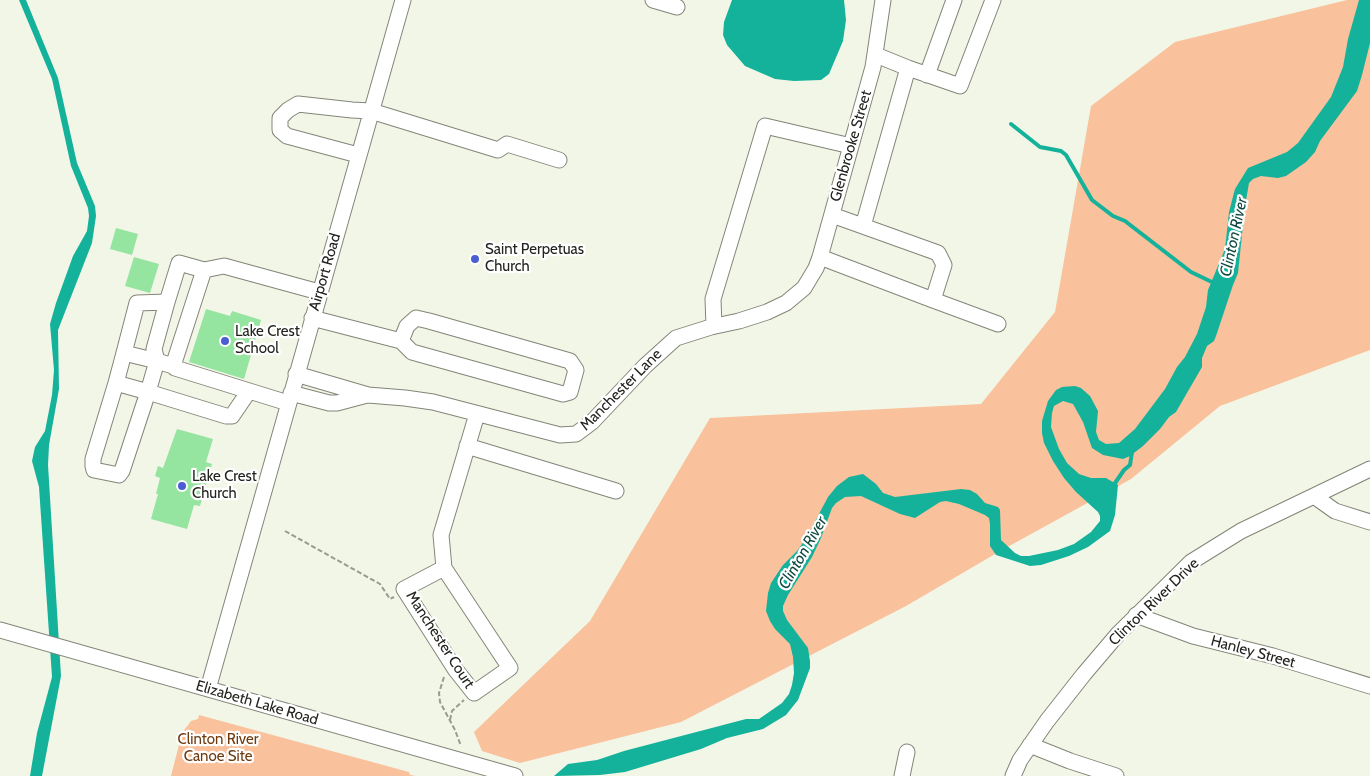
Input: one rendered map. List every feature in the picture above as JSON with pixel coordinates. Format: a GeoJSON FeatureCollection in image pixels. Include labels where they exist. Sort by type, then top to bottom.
{"type":"FeatureCollection","features":[{"type":"Feature","properties":{"kind":"street","name":"Airport Road"},"geometry":{"type":"LineString","coordinates":[[208,689],[403,0]]}},
{"type":"Feature","properties":{"kind":"street"},"geometry":{"type":"LineString","coordinates":[[653,0],[677,7]]}},
{"type":"Feature","properties":{"kind":"street","name":"Glenbrooke Street"},"geometry":{"type":"LineString","coordinates":[[804,288],[816,268],[832,215],[876,55],[884,0]]}},
{"type":"Feature","properties":{"kind":"street"},"geometry":{"type":"LineString","coordinates":[[927,75],[954,0]]}},
{"type":"Feature","properties":{"kind":"street"},"geometry":{"type":"LineString","coordinates":[[876,55],[960,86],[993,0]]}},
{"type":"Feature","properties":{"kind":"street"},"geometry":{"type":"LineString","coordinates":[[864,226],[908,68]]}},
{"type":"Feature","properties":{"kind":"street"},"geometry":{"type":"LineString","coordinates":[[358,155],[287,136],[280,130],[280,118],[298,104],[352,110],[371,110],[498,150],[506,144],[559,160]]}},
{"type":"Feature","properties":{"kind":"street"},"geometry":{"type":"LineString","coordinates":[[714,326],[713,299],[765,126],[851,146]]}},
{"type":"Feature","properties":{"kind":"street"},"geometry":{"type":"LineString","coordinates":[[832,215],[938,253],[944,265],[933,300]]}},
{"type":"Feature","properties":{"kind":"street"},"geometry":{"type":"LineString","coordinates":[[820,257],[998,324]]}},
{"type":"Feature","properties":{"kind":"street"},"geometry":{"type":"LineString","coordinates":[[167,302],[138,303],[93,459],[94,470],[119,475],[122,471],[157,361],[154,349],[179,263],[204,270],[224,266],[320,292]]}},
{"type":"Feature","properties":{"kind":"street"},"geometry":{"type":"LineString","coordinates":[[173,366],[204,270]]}},
{"type":"Feature","properties":{"kind":"street","name":"Manchester Lane"},"geometry":{"type":"LineString","coordinates":[[296,374],[368,395],[433,402],[560,435],[576,434],[598,416],[645,366],[676,338],[767,312],[786,303],[804,288]]}},
{"type":"Feature","properties":{"kind":"street"},"geometry":{"type":"LineString","coordinates":[[312,318],[402,341],[412,352],[563,394],[570,392],[576,370],[570,361],[429,320],[416,318],[407,326],[402,341]]}},
{"type":"Feature","properties":{"kind":"street","name":"Manchester Lane"},"geometry":{"type":"LineString","coordinates":[[124,352],[250,391],[289,398],[329,403],[368,395]]}},
{"type":"Feature","properties":{"kind":"street"},"geometry":{"type":"LineString","coordinates":[[116,383],[226,416],[232,416],[250,391]]}},
{"type":"Feature","properties":{"kind":"street","name":"Manchester Court"},"geometry":{"type":"LineString","coordinates":[[444,568],[404,589],[455,668],[474,693],[510,668],[444,568],[441,536],[477,414]]}},
{"type":"Feature","properties":{"kind":"street"},"geometry":{"type":"LineString","coordinates":[[467,446],[616,491]]}},
{"type":"Feature","properties":{"kind":"street","name":"Clinton River Drive"},"geometry":{"type":"LineString","coordinates":[[1013,776],[1020,760],[1030,745],[1084,674],[1118,634],[1191,562],[1241,531],[1370,469]]}},
{"type":"Feature","properties":{"kind":"street"},"geometry":{"type":"LineString","coordinates":[[1314,496],[1336,511],[1370,522]]}},
{"type":"Feature","properties":{"kind":"street","name":"Hanley Street"},"geometry":{"type":"LineString","coordinates":[[1136,616],[1192,636],[1273,656],[1370,686]]}},
{"type":"Feature","properties":{"kind":"street","name":"Elizabeth Lake Road"},"geometry":{"type":"LineString","coordinates":[[0,630],[208,689],[474,770],[515,776]]}},
{"type":"Feature","properties":{"kind":"street"},"geometry":{"type":"LineString","coordinates":[[1030,745],[1116,776]]}},
{"type":"Feature","properties":{"kind":"street"},"geometry":{"type":"LineString","coordinates":[[902,776],[907,752]]}},
{"type":"Feature","properties":{"kind":"path"},"geometry":{"type":"LineString","coordinates":[[284,531],[380,584],[390,599],[404,589]]}},
{"type":"Feature","properties":{"kind":"path"},"geometry":{"type":"LineString","coordinates":[[455,668],[443,678],[439,693],[440,702],[458,736],[462,748]]}},
{"type":"Feature","properties":{"kind":"path"},"geometry":{"type":"LineString","coordinates":[[450,720],[452,711],[474,693]]}},
{"type":"Feature","properties":{"kind":"green space"},"geometry":{"type":"Polygon","coordinates":[[[1347,0],[1370,0],[1370,350],[1220,406],[1131,479],[1002,550],[906,606],[681,722],[520,763],[482,751],[474,732],[590,621],[710,418],[981,404],[1055,312],[1091,106],[1175,42],[1347,0]]]}},
{"type":"Feature","properties":{"kind":"green space","name":"Clinton River Canoe Site"},"geometry":{"type":"Polygon","coordinates":[[[199,715],[409,772],[410,775],[416,776],[171,776],[182,733],[191,721],[198,719],[199,715]]]}},
{"type":"Feature","properties":{"kind":"water"},"geometry":{"type":"Polygon","coordinates":[[[19,0],[26,0],[58,78],[77,163],[95,206],[96,216],[92,243],[58,330],[59,389],[49,445],[48,465],[61,676],[42,776],[30,776],[37,733],[52,677],[39,487],[32,461],[35,447],[45,431],[52,395],[54,370],[50,324],[73,256],[87,231],[89,216],[88,208],[71,166],[52,79],[19,0]]]}},
{"type":"Feature","properties":{"kind":"water"},"geometry":{"type":"Polygon","coordinates":[[[732,0],[844,0],[846,20],[843,41],[829,74],[821,80],[794,81],[775,79],[745,66],[727,45],[723,35],[724,22],[732,0]]]}},
{"type":"Feature","properties":{"kind":"water"},"geometry":{"type":"Polygon","coordinates":[[[1359,0],[1370,0],[1370,43],[1357,91],[1306,162],[1286,176],[1278,178],[1261,176],[1249,183],[1238,273],[1214,341],[1207,346],[1202,358],[1202,367],[1176,412],[1169,417],[1143,446],[1123,459],[1103,455],[1092,448],[1083,422],[1073,404],[1063,401],[1054,406],[1051,427],[1059,449],[1067,463],[1079,474],[1091,478],[1106,478],[1118,485],[1115,515],[1110,531],[1088,547],[1069,556],[1041,565],[1030,566],[996,555],[990,546],[989,518],[959,504],[946,501],[940,502],[915,518],[900,514],[861,496],[845,497],[832,508],[812,557],[783,606],[787,620],[808,648],[810,661],[810,668],[798,700],[786,715],[763,729],[727,738],[701,749],[625,772],[600,775],[554,776],[568,764],[597,760],[624,751],[746,719],[759,719],[782,703],[789,694],[792,685],[794,673],[793,657],[790,644],[775,629],[766,611],[768,593],[771,583],[783,565],[805,540],[828,497],[837,486],[849,477],[863,474],[876,484],[883,493],[895,497],[961,489],[970,490],[977,494],[985,503],[998,507],[1000,510],[1001,540],[1021,556],[1058,550],[1074,544],[1091,532],[1100,521],[1098,512],[1064,478],[1044,443],[1042,421],[1048,401],[1056,390],[1062,387],[1075,386],[1081,388],[1090,396],[1098,411],[1096,432],[1099,440],[1106,444],[1119,443],[1135,429],[1165,389],[1197,334],[1206,307],[1208,290],[1225,249],[1229,212],[1235,189],[1248,168],[1287,152],[1298,143],[1331,97],[1343,67],[1348,39],[1359,0]]]}},
{"type":"Feature","properties":{"kind":"building"},"geometry":{"type":"Polygon","coordinates":[[[116,228],[138,234],[132,255],[110,249],[116,228]]]}},
{"type":"Feature","properties":{"kind":"building"},"geometry":{"type":"Polygon","coordinates":[[[134,257],[159,264],[150,293],[125,286],[134,257]]]}},
{"type":"Feature","properties":{"kind":"building","name":"Lake Crest School"},"geometry":{"type":"Polygon","coordinates":[[[206,309],[230,316],[232,311],[261,320],[244,379],[189,362],[206,309]]]}},
{"type":"Feature","properties":{"kind":"building","name":"Lake Crest Church"},"geometry":{"type":"Polygon","coordinates":[[[177,429],[213,439],[206,462],[212,464],[200,506],[194,505],[187,529],[151,519],[160,478],[155,476],[158,466],[163,468],[177,429]]]}},
{"type":"Feature","properties":{"kind":"waterway"},"geometry":{"type":"LineString","coordinates":[[1011,124],[1040,147],[1061,151],[1066,155],[1092,200],[1113,216],[1125,221],[1191,272],[1216,284]]}},
{"type":"Feature","properties":{"kind":"waterway","name":"Clinton River"},"geometry":{"type":"LineString","coordinates":[[1113,486],[1124,470],[1130,465],[1132,452]]}},
{"type":"Feature","properties":{"kind":"place","name":"Saint Perpetuas Church"},"geometry":{"type":"Point","coordinates":[475,259]}},
{"type":"Feature","properties":{"kind":"place","name":"Lake Crest School"},"geometry":{"type":"Point","coordinates":[225,341]}},
{"type":"Feature","properties":{"kind":"place","name":"Lake Crest Church"},"geometry":{"type":"Point","coordinates":[182,486]}}]}
